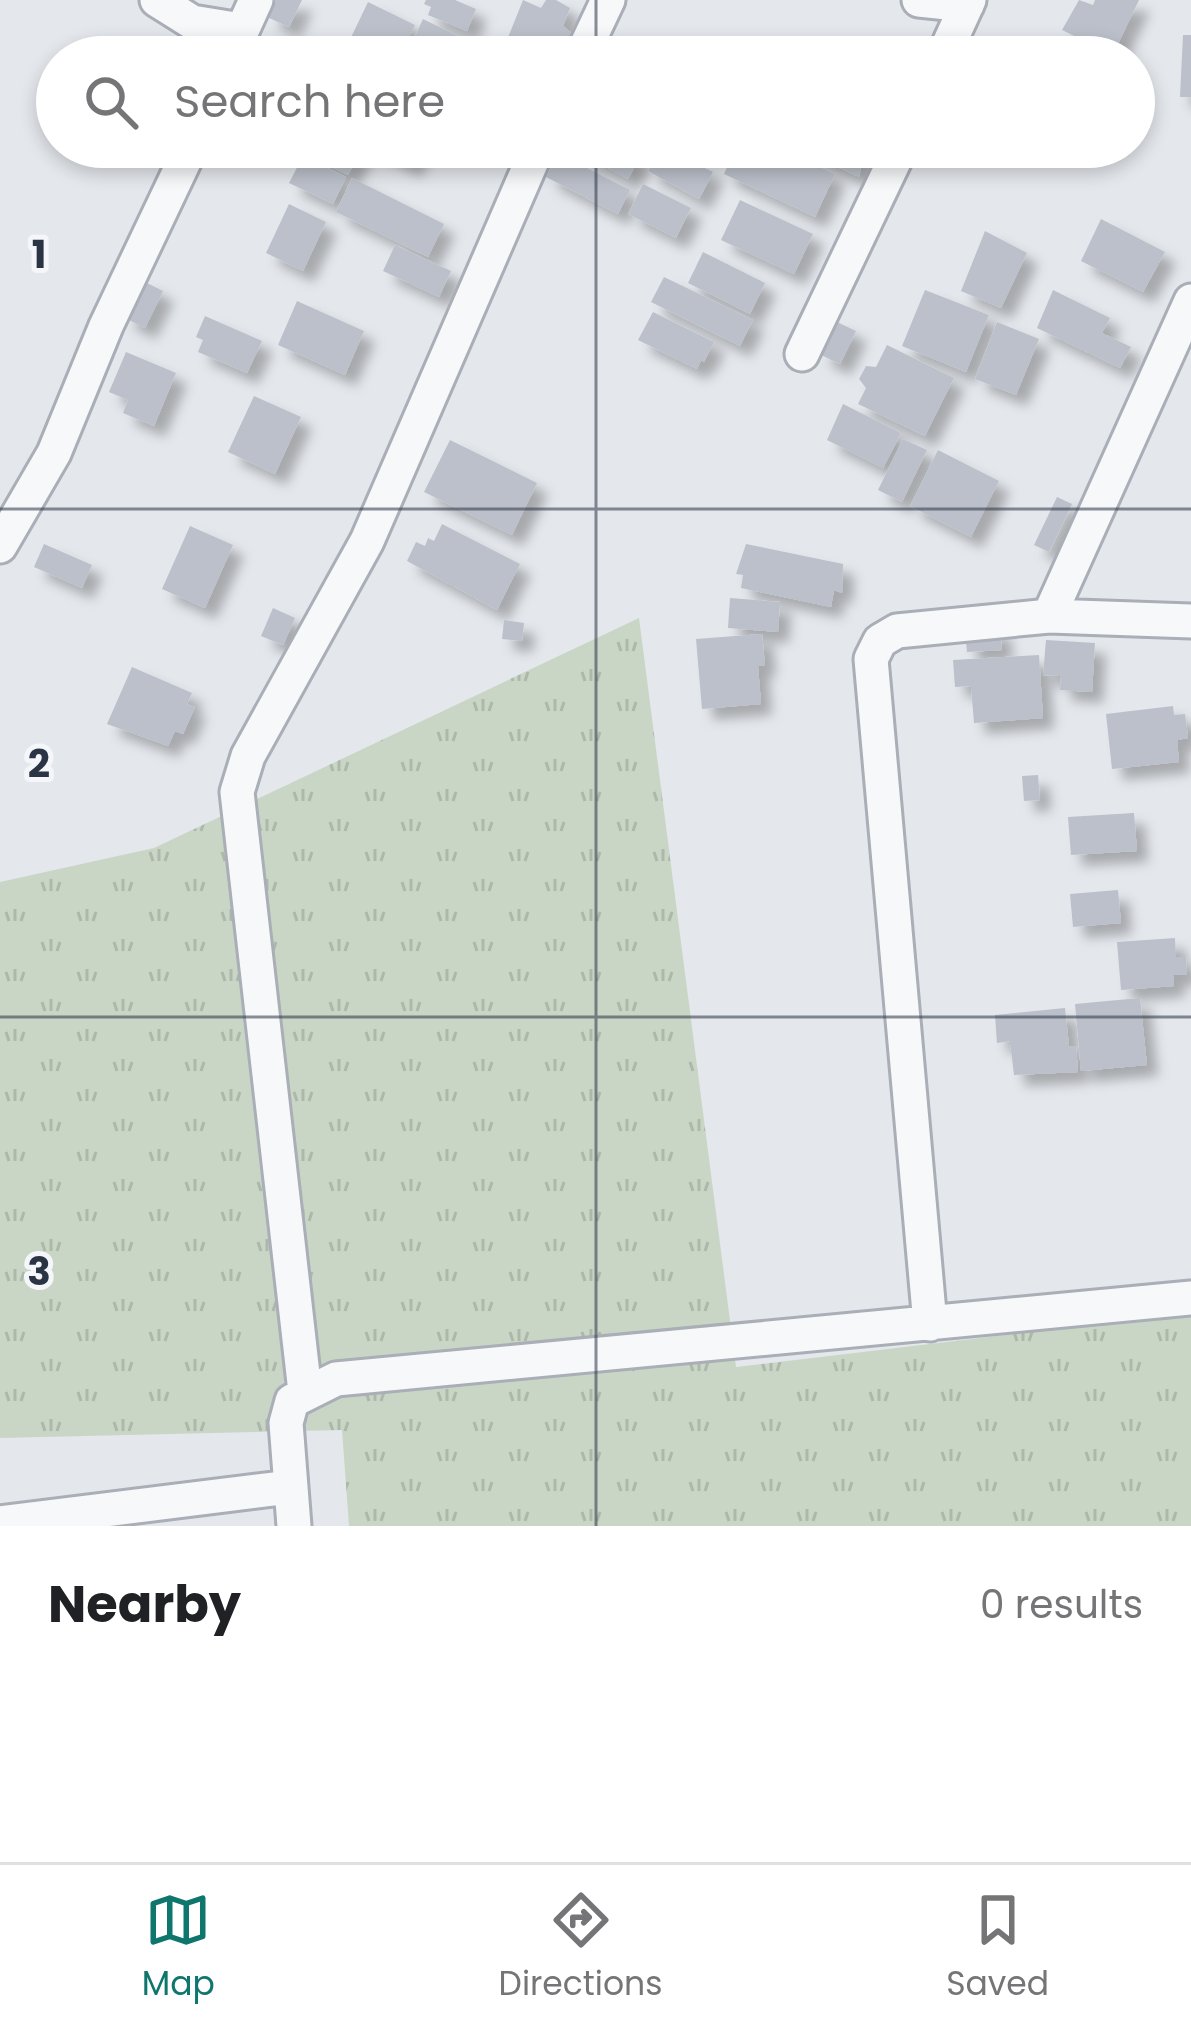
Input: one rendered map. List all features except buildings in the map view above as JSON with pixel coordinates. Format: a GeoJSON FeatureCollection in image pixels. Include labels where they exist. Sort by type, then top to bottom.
{"type":"FeatureCollection","features":[{"type":"Feature","properties":{"kind":"street"},"geometry":{"type":"LineString","coordinates":[[157,0],[192,22],[242,29]]}},
{"type":"Feature","properties":{"kind":"street"},"geometry":{"type":"LineString","coordinates":[[591,36],[608,0]]}},
{"type":"Feature","properties":{"kind":"street"},"geometry":{"type":"LineString","coordinates":[[920,0],[968,3],[953,36]]}},
{"type":"Feature","properties":{"kind":"street"},"geometry":{"type":"LineString","coordinates":[[0,546],[54,453],[106,326],[180,168]]}},
{"type":"Feature","properties":{"kind":"street"},"geometry":{"type":"LineString","coordinates":[[305,1391],[237,792],[248,755],[367,541],[529,168]]}},
{"type":"Feature","properties":{"kind":"street"},"geometry":{"type":"LineString","coordinates":[[802,354],[892,168]]}},
{"type":"Feature","properties":{"kind":"street"},"geometry":{"type":"LineString","coordinates":[[1049,616],[1191,301]]}},
{"type":"Feature","properties":{"kind":"street"},"geometry":{"type":"LineString","coordinates":[[930,1324],[872,659],[880,640],[897,631],[1049,616],[1191,621]]}},
{"type":"Feature","properties":{"kind":"street"},"geometry":{"type":"LineString","coordinates":[[294,1526],[286,1423],[292,1401],[336,1379],[1191,1298]]}},
{"type":"Feature","properties":{"kind":"street"},"geometry":{"type":"LineString","coordinates":[[0,1523],[290,1487]]}},
{"type":"Feature","properties":{"kind":"green space"},"geometry":{"type":"Polygon","coordinates":[[[639,618],[736,1367],[1191,1313],[1191,1526],[349,1526],[342,1430],[0,1438],[0,882],[154,848],[639,618]]]}}]}
